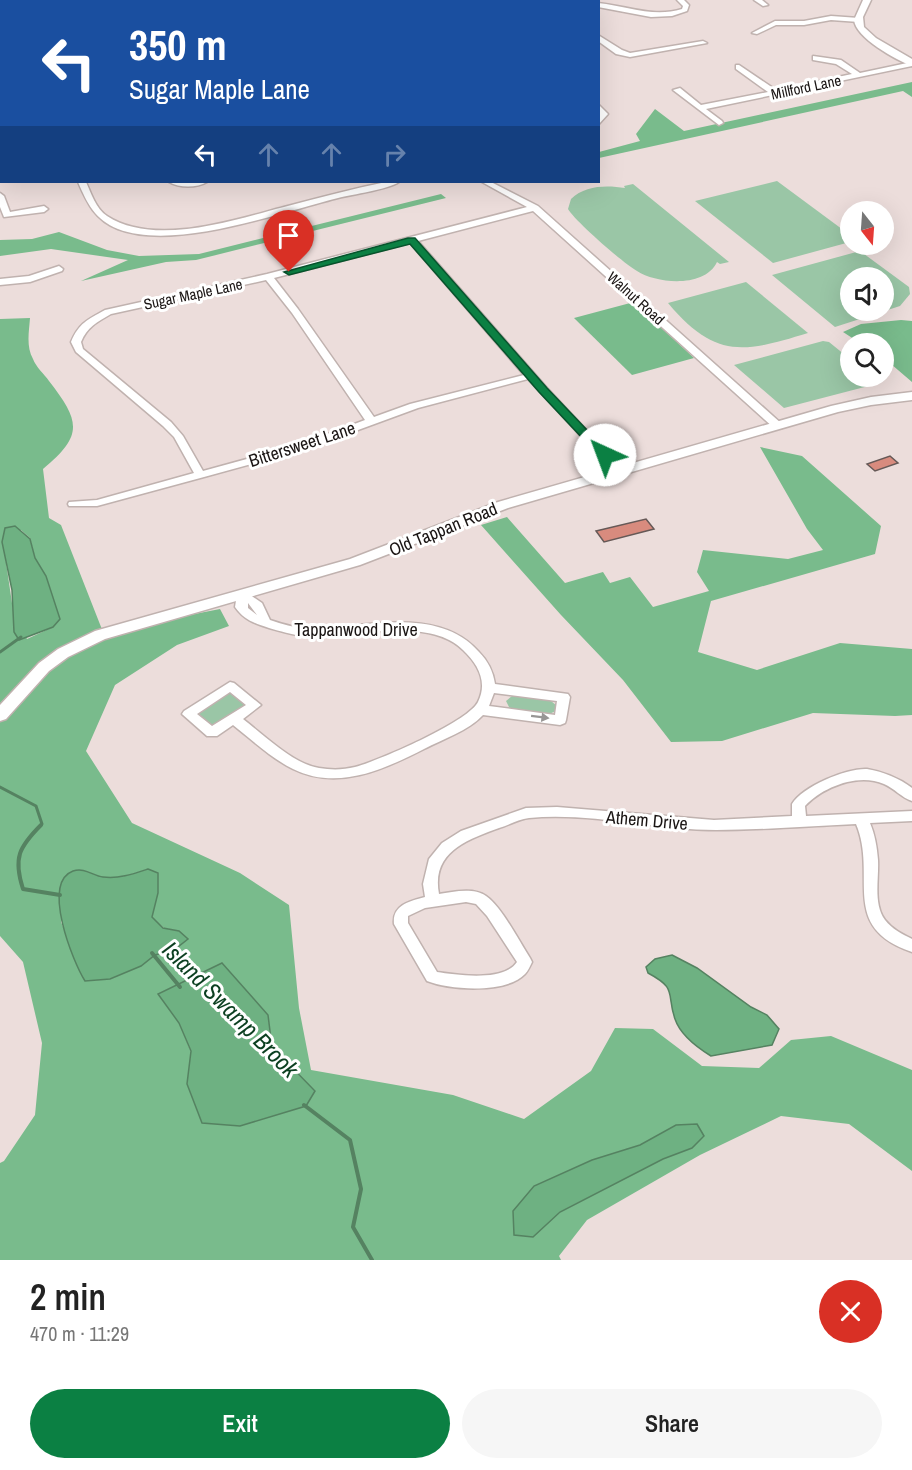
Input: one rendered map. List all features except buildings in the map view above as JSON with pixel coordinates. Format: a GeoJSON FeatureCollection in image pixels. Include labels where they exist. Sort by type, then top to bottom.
{"type":"FeatureCollection","features":[{"type":"Feature","properties":{"kind":"street"},"geometry":{"type":"LineString","coordinates":[[600,5],[654,16],[685,10],[687,6],[680,0]]}},
{"type":"Feature","properties":{"kind":"street"},"geometry":{"type":"LineString","coordinates":[[757,0],[765,5]]}},
{"type":"Feature","properties":{"kind":"street"},"geometry":{"type":"LineString","coordinates":[[867,0],[859,20],[860,29],[868,37],[912,63]]}},
{"type":"Feature","properties":{"kind":"street"},"geometry":{"type":"LineString","coordinates":[[755,33],[775,23],[804,23],[831,18],[859,20]]}},
{"type":"Feature","properties":{"kind":"street"},"geometry":{"type":"LineString","coordinates":[[600,39],[630,56],[703,43]]}},
{"type":"Feature","properties":{"kind":"street"},"geometry":{"type":"LineString","coordinates":[[816,58],[838,62],[860,76]]}},
{"type":"Feature","properties":{"kind":"street","name":"Millford Lane"},"geometry":{"type":"LineString","coordinates":[[700,108],[860,76],[912,63]]}},
{"type":"Feature","properties":{"kind":"street"},"geometry":{"type":"LineString","coordinates":[[739,67],[775,93]]}},
{"type":"Feature","properties":{"kind":"street"},"geometry":{"type":"LineString","coordinates":[[677,90],[719,123]]}},
{"type":"Feature","properties":{"kind":"street"},"geometry":{"type":"LineString","coordinates":[[82,183],[92,203],[103,217],[122,226],[163,232],[226,223],[368,185],[386,183]]}},
{"type":"Feature","properties":{"kind":"street"},"geometry":{"type":"LineString","coordinates":[[179,183],[194,183]]}},
{"type":"Feature","properties":{"kind":"street","name":"Walnut Road"},"geometry":{"type":"LineString","coordinates":[[488,183],[535,208],[778,426]]}},
{"type":"Feature","properties":{"kind":"street"},"geometry":{"type":"LineString","coordinates":[[0,196],[7,215],[44,209]]}},
{"type":"Feature","properties":{"kind":"street","name":"Sugar Maple Lane"},"geometry":{"type":"LineString","coordinates":[[200,475],[178,436],[167,424],[82,354],[76,342],[78,335],[88,323],[108,312],[268,277],[535,208]]}},
{"type":"Feature","properties":{"kind":"street"},"geometry":{"type":"LineString","coordinates":[[412,240],[530,376],[620,472]]}},
{"type":"Feature","properties":{"kind":"street"},"geometry":{"type":"LineString","coordinates":[[0,282],[30,279],[59,270]]}},
{"type":"Feature","properties":{"kind":"street"},"geometry":{"type":"LineString","coordinates":[[268,277],[295,311],[370,421]]}},
{"type":"Feature","properties":{"kind":"street","name":"Bittersweet Lane"},"geometry":{"type":"LineString","coordinates":[[72,504],[97,503],[304,446],[414,406],[530,376]]}},
{"type":"Feature","properties":{"kind":"street","name":"Old Tappan Road"},"geometry":{"type":"LineString","coordinates":[[0,715],[44,667],[63,653],[100,635],[391,550],[503,505],[871,401],[912,396]]}},
{"type":"Feature","properties":{"kind":"street","name":"Tappanwood Drive"},"geometry":{"type":"LineString","coordinates":[[243,594],[241,608],[248,617],[283,629],[307,633],[397,626],[419,627],[441,632],[462,642],[477,654],[484,667],[489,688]]}},
{"type":"Feature","properties":{"kind":"street"},"geometry":{"type":"LineString","coordinates":[[230,686],[255,705],[234,719],[212,733],[188,714],[230,686]]}},
{"type":"Feature","properties":{"kind":"street"},"geometry":{"type":"LineString","coordinates":[[234,719],[297,766],[313,772],[349,774],[368,768],[457,726],[482,710],[489,688],[564,697],[560,720],[482,710]]}},
{"type":"Feature","properties":{"kind":"street"},"geometry":{"type":"LineString","coordinates":[[801,822],[797,809],[800,801],[816,791],[859,774],[871,775],[894,784],[907,790],[912,796]]}},
{"type":"Feature","properties":{"kind":"street","name":"Athem Drive"},"geometry":{"type":"LineString","coordinates":[[433,900],[430,884],[436,859],[447,847],[466,835],[526,813],[557,812],[714,825],[912,816]]}},
{"type":"Feature","properties":{"kind":"street"},"geometry":{"type":"LineString","coordinates":[[861,819],[870,844],[869,897],[873,912],[883,927],[900,941],[912,946]]}},
{"type":"Feature","properties":{"kind":"street"},"geometry":{"type":"LineString","coordinates":[[466,896],[480,899],[492,912],[525,962],[522,970],[515,975],[495,980],[452,981],[432,977],[401,924],[400,917],[404,911],[433,900],[466,896]]}},
{"type":"Feature","properties":{"kind":"shaded area"},"geometry":{"type":"Polygon","coordinates":[[[912,82],[912,97],[903,91],[600,158],[600,152],[640,141],[636,134],[655,109],[684,131],[912,82]]]}},
{"type":"Feature","properties":{"kind":"shaded area"},"geometry":{"type":"Polygon","coordinates":[[[777,181],[840,228],[840,245],[773,263],[695,201],[777,181]]]}},
{"type":"Feature","properties":{"kind":"shaded area"},"geometry":{"type":"Polygon","coordinates":[[[633,184],[729,262],[720,264],[717,262],[711,270],[692,280],[656,279],[630,267],[580,223],[568,209],[571,199],[583,191],[604,186],[625,188],[624,186],[633,184]]]}},
{"type":"Feature","properties":{"kind":"shaded area"},"geometry":{"type":"Polygon","coordinates":[[[441,194],[446,198],[196,260],[166,262],[81,281],[128,260],[51,249],[0,256],[0,240],[32,239],[59,232],[107,250],[139,256],[199,254],[441,194]]]}},
{"type":"Feature","properties":{"kind":"shaded area"},"geometry":{"type":"Polygon","coordinates":[[[845,255],[865,255],[882,267],[840,267],[840,321],[854,321],[835,327],[772,275],[845,255]]]}},
{"type":"Feature","properties":{"kind":"shaded area"},"geometry":{"type":"Polygon","coordinates":[[[894,276],[909,287],[910,294],[900,306],[894,308],[894,276]]]}},
{"type":"Feature","properties":{"kind":"shaded area"},"geometry":{"type":"Polygon","coordinates":[[[746,282],[808,333],[765,345],[731,346],[716,342],[701,334],[668,303],[746,282]]]}},
{"type":"Feature","properties":{"kind":"shaded area"},"geometry":{"type":"Polygon","coordinates":[[[634,302],[694,358],[632,375],[574,318],[634,302]]]}},
{"type":"Feature","properties":{"kind":"shaded area"},"geometry":{"type":"Polygon","coordinates":[[[30,318],[28,339],[31,354],[36,365],[59,395],[72,417],[71,437],[66,447],[43,469],[49,518],[61,525],[103,632],[220,609],[229,626],[177,645],[115,685],[86,751],[132,823],[240,873],[289,905],[299,1008],[311,1070],[453,1095],[524,1119],[591,1071],[615,1028],[653,1029],[702,1066],[759,1068],[791,1040],[831,1036],[912,1070],[912,1171],[849,1124],[781,1116],[700,1155],[587,1220],[559,1256],[561,1260],[0,1260],[0,1163],[4,1161],[35,1115],[42,1043],[23,962],[0,936],[0,319],[30,318]],[[21,530],[3,542],[13,610],[27,639],[53,627],[60,619],[46,576],[35,558],[30,538],[21,530]],[[148,869],[119,878],[100,877],[82,870],[61,922],[85,981],[110,979],[141,966],[155,955],[174,950],[179,931],[164,928],[151,917],[158,893],[148,869]],[[222,963],[158,994],[179,1023],[191,1052],[187,1084],[202,1123],[240,1126],[305,1106],[289,1066],[272,1047],[268,1015],[222,963]],[[676,1125],[640,1145],[592,1160],[560,1212],[663,1159],[692,1148],[676,1125]]]}},
{"type":"Feature","properties":{"kind":"shaded area"},"geometry":{"type":"Polygon","coordinates":[[[912,321],[912,382],[894,367],[894,333],[843,332],[861,324],[912,321]]]}},
{"type":"Feature","properties":{"kind":"shaded area"},"geometry":{"type":"Polygon","coordinates":[[[823,341],[829,342],[840,351],[840,387],[865,387],[784,408],[734,365],[823,341]]]}},
{"type":"Feature","properties":{"kind":"shaded area"},"geometry":{"type":"Polygon","coordinates":[[[760,447],[802,456],[881,526],[875,554],[711,601],[698,652],[757,670],[840,643],[912,649],[912,715],[813,713],[722,741],[671,742],[623,680],[561,615],[481,525],[507,517],[565,583],[603,572],[610,583],[630,577],[653,607],[709,591],[697,572],[703,550],[788,559],[823,550],[807,529],[760,447]]]}},
{"type":"Feature","properties":{"kind":"shaded area"},"geometry":{"type":"Polygon","coordinates":[[[230,692],[246,705],[213,726],[202,719],[199,713],[230,692]]]}},
{"type":"Feature","properties":{"kind":"shaded area"},"geometry":{"type":"Polygon","coordinates":[[[512,696],[551,701],[557,706],[556,711],[549,714],[510,709],[506,701],[512,696]]]}},
{"type":"Feature","properties":{"kind":"water"},"geometry":{"type":"Polygon","coordinates":[[[15,526],[30,539],[35,558],[46,576],[60,619],[53,627],[19,640],[14,632],[12,590],[2,542],[5,528],[15,526]]]}},
{"type":"Feature","properties":{"kind":"water"},"geometry":{"type":"Polygon","coordinates":[[[148,869],[158,873],[158,893],[152,917],[163,928],[179,931],[188,939],[174,950],[155,955],[141,966],[110,979],[85,981],[67,941],[62,923],[60,891],[64,878],[77,870],[99,876],[115,877],[148,869]]]}},
{"type":"Feature","properties":{"kind":"water"},"geometry":{"type":"Polygon","coordinates":[[[672,955],[697,968],[751,1007],[767,1015],[779,1029],[772,1045],[711,1056],[690,1040],[677,1025],[669,992],[664,983],[648,973],[646,967],[655,959],[672,955]]]}},
{"type":"Feature","properties":{"kind":"water"},"geometry":{"type":"Polygon","coordinates":[[[222,963],[268,1015],[272,1047],[315,1091],[306,1106],[240,1126],[202,1123],[187,1084],[191,1051],[179,1023],[158,994],[222,963]]]}},
{"type":"Feature","properties":{"kind":"water"},"geometry":{"type":"Polygon","coordinates":[[[697,1124],[704,1136],[692,1148],[663,1159],[560,1212],[533,1237],[514,1235],[513,1211],[534,1186],[592,1160],[640,1145],[676,1125],[697,1124]]]}},
{"type":"Feature","properties":{"kind":"waterway","name":"Island Swamp Brook"},"geometry":{"type":"LineString","coordinates":[[0,652],[21,637]]}},
{"type":"Feature","properties":{"kind":"waterway","name":"Island Swamp Brook"},"geometry":{"type":"LineString","coordinates":[[0,787],[36,806],[41,825]]}},
{"type":"Feature","properties":{"kind":"waterway","name":"Island Swamp Brook"},"geometry":{"type":"LineString","coordinates":[[41,825],[20,854],[18,861],[20,878],[23,889],[60,895]]}},
{"type":"Feature","properties":{"kind":"waterway","name":"Island Swamp Brook"},"geometry":{"type":"LineString","coordinates":[[152,953],[180,987]]}},
{"type":"Feature","properties":{"kind":"waterway","name":"Island Swamp Brook"},"geometry":{"type":"LineString","coordinates":[[304,1105],[350,1140],[361,1189],[353,1227],[372,1260]]}},
{"type":"Feature","properties":{"kind":"route"},"geometry":{"type":"LineString","coordinates":[[289,272],[412,240],[543,390],[605,455]]}}]}
